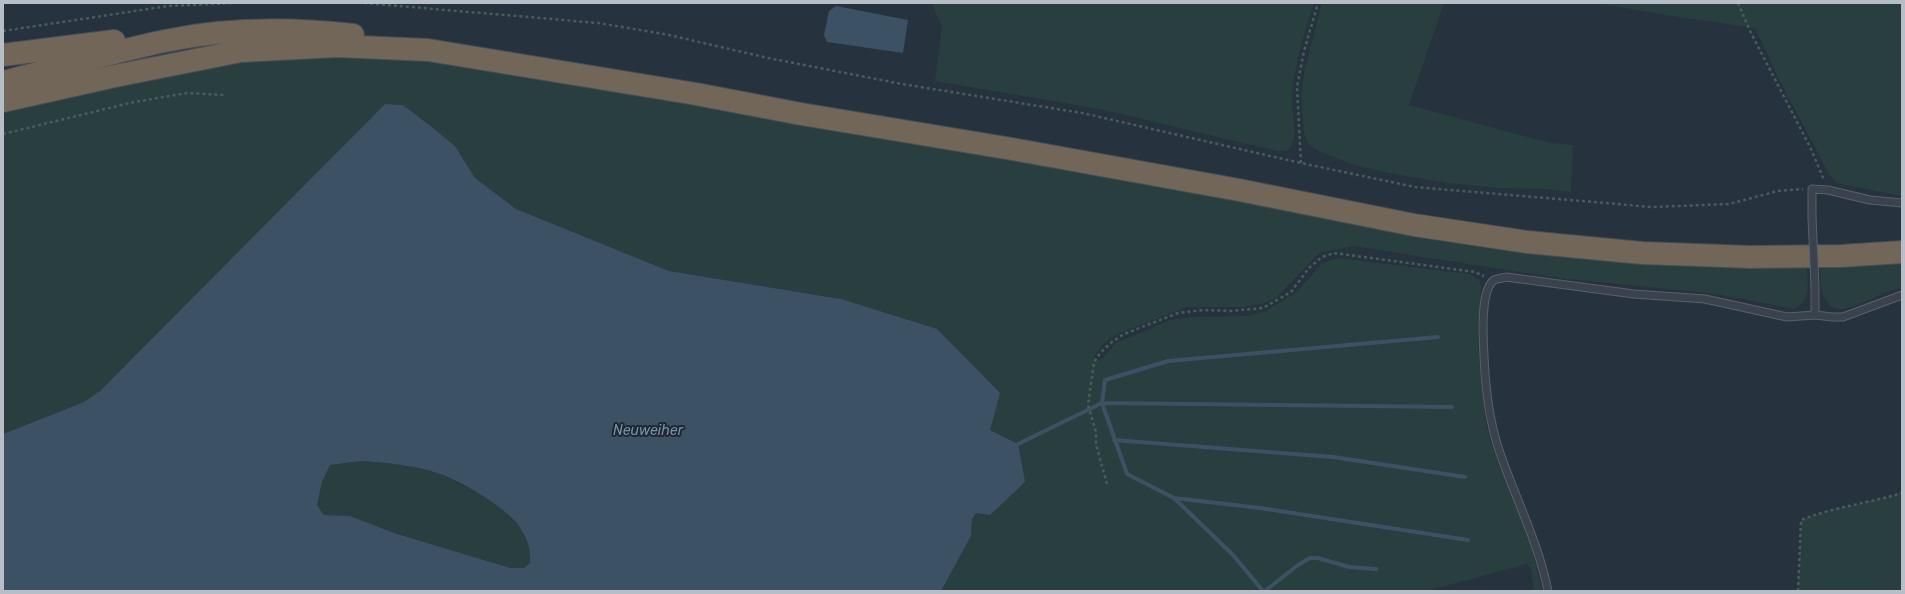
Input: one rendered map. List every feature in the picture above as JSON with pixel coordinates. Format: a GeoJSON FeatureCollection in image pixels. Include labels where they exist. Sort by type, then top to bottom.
{"type":"FeatureCollection","features":[{"type":"Feature","properties":{"kind":"highway"},"geometry":{"type":"LineString","coordinates":[[3,82],[166,40],[234,31],[322,32],[390,39],[428,50]]}},
{"type":"Feature","properties":{"kind":"highway"},"geometry":{"type":"LineString","coordinates":[[3,55],[120,40],[166,40]]}},
{"type":"Feature","properties":{"kind":"highway"},"geometry":{"type":"LineString","coordinates":[[3,101],[115,76],[241,51],[338,46],[428,50],[673,90],[801,114],[1012,149],[1239,190],[1414,225],[1527,242],[1642,253],[1751,257],[1841,256],[1902,252]]}},
{"type":"Feature","properties":{"kind":"lane"},"geometry":{"type":"LineString","coordinates":[[1815,315],[1812,189],[1828,190],[1870,200],[1902,203]]}},
{"type":"Feature","properties":{"kind":"lane"},"geometry":{"type":"LineString","coordinates":[[1548,591],[1537,547],[1497,443],[1487,398],[1484,355],[1484,311],[1488,288],[1494,281],[1506,277],[1634,294],[1705,299],[1787,317],[1815,315],[1843,317],[1887,299],[1902,295]]}},
{"type":"Feature","properties":{"kind":"path"},"geometry":{"type":"LineString","coordinates":[[3,31],[168,6],[234,3]]}},
{"type":"Feature","properties":{"kind":"path"},"geometry":{"type":"LineString","coordinates":[[364,3],[598,23],[669,35],[768,58],[894,83],[1082,113],[1300,163],[1415,187],[1652,207],[1728,204],[1778,191],[1795,188],[1812,189]]}},
{"type":"Feature","properties":{"kind":"path"},"geometry":{"type":"LineString","coordinates":[[1300,163],[1297,87],[1304,51],[1318,3]]}},
{"type":"Feature","properties":{"kind":"path"},"geometry":{"type":"LineString","coordinates":[[1738,3],[1760,52],[1819,165],[1828,190]]}},
{"type":"Feature","properties":{"kind":"path"},"geometry":{"type":"LineString","coordinates":[[3,134],[134,102],[187,93],[224,95]]}},
{"type":"Feature","properties":{"kind":"path"},"geometry":{"type":"LineString","coordinates":[[1107,484],[1096,444],[1096,432],[1088,405],[1094,362],[1101,352],[1124,334],[1178,313],[1204,310],[1231,311],[1263,308],[1291,292],[1309,268],[1322,257],[1334,253],[1475,272],[1494,281]]}},
{"type":"Feature","properties":{"kind":"path"},"geometry":{"type":"LineString","coordinates":[[1798,591],[1801,520],[1825,511],[1869,503],[1902,493]]}},
{"type":"Feature","properties":{"kind":"green space"},"geometry":{"type":"Polygon","coordinates":[[[931,3],[1314,3],[1303,39],[1294,79],[1292,102],[1294,128],[1293,141],[1287,151],[1277,151],[1100,109],[935,81],[942,26],[931,3]]]}},
{"type":"Feature","properties":{"kind":"green space"},"geometry":{"type":"Polygon","coordinates":[[[1322,3],[1444,3],[1409,105],[1550,143],[1573,145],[1571,192],[1545,189],[1499,188],[1447,183],[1388,173],[1351,164],[1319,151],[1308,144],[1304,133],[1301,94],[1305,69],[1322,3]]]}},
{"type":"Feature","properties":{"kind":"green space"},"geometry":{"type":"Polygon","coordinates":[[[1597,3],[1902,3],[1902,196],[1837,183],[1829,174],[1780,81],[1755,28],[1597,3]]]}},
{"type":"Feature","properties":{"kind":"green space"},"geometry":{"type":"Polygon","coordinates":[[[428,50],[1414,225],[1794,257],[1807,268],[1807,292],[1803,301],[1794,309],[1717,294],[1559,278],[1353,246],[1319,253],[1276,298],[1265,303],[1242,307],[1187,307],[1115,335],[1103,344],[1093,358],[1101,360],[1116,343],[1170,320],[1194,317],[1247,316],[1264,312],[1297,292],[1322,263],[1338,258],[1469,274],[1479,280],[1481,286],[1478,327],[1479,360],[1486,424],[1492,446],[1531,544],[1542,591],[1534,591],[1531,569],[1527,564],[1426,591],[941,591],[971,536],[972,519],[976,513],[990,515],[1018,444],[990,430],[841,299],[669,271],[516,209],[475,178],[455,146],[428,124],[403,105],[385,104],[100,391],[84,402],[3,434],[3,101],[241,51],[428,50]]]}},
{"type":"Feature","properties":{"kind":"green space"},"geometry":{"type":"Polygon","coordinates":[[[1902,262],[1902,288],[1889,291],[1854,306],[1845,308],[1830,306],[1823,296],[1820,269],[1902,262]]]}},
{"type":"Feature","properties":{"kind":"green space"},"geometry":{"type":"Polygon","coordinates":[[[361,461],[404,464],[440,474],[471,489],[501,508],[522,529],[530,552],[531,563],[524,568],[510,568],[394,533],[350,516],[324,515],[317,505],[322,482],[330,465],[361,461]]]}},
{"type":"Feature","properties":{"kind":"green space"},"geometry":{"type":"Polygon","coordinates":[[[1902,493],[1902,591],[1798,591],[1801,520],[1826,512],[1902,493]]]}},
{"type":"Feature","properties":{"kind":"water"},"geometry":{"type":"Polygon","coordinates":[[[836,6],[908,20],[903,53],[827,42],[824,35],[829,11],[836,6]]]}},
{"type":"Feature","properties":{"kind":"water","name":"Neuweiher"},"geometry":{"type":"Polygon","coordinates":[[[385,104],[403,105],[455,146],[475,178],[516,209],[669,271],[841,299],[937,329],[1000,393],[990,430],[1018,444],[1025,482],[990,515],[976,513],[972,519],[971,536],[941,591],[3,591],[3,434],[84,402],[100,391],[385,104]],[[361,461],[330,465],[322,482],[317,505],[324,515],[350,516],[394,533],[510,568],[524,568],[530,563],[527,543],[517,523],[498,506],[473,490],[440,474],[421,468],[361,461]]]}},
{"type":"Feature","properties":{"kind":"waterway"},"geometry":{"type":"LineString","coordinates":[[1438,337],[1168,361],[1105,380],[1102,403],[1452,407]]}},
{"type":"Feature","properties":{"kind":"waterway"},"geometry":{"type":"LineString","coordinates":[[1018,444],[1102,403],[1127,474],[1174,498],[1260,508],[1468,540]]}},
{"type":"Feature","properties":{"kind":"waterway"},"geometry":{"type":"LineString","coordinates":[[1114,440],[1333,457],[1465,477]]}},
{"type":"Feature","properties":{"kind":"waterway"},"geometry":{"type":"LineString","coordinates":[[1174,498],[1233,555],[1263,591]]}},
{"type":"Feature","properties":{"kind":"waterway"},"geometry":{"type":"LineString","coordinates":[[1265,591],[1298,565],[1310,558],[1318,558],[1349,567],[1376,569]]}}]}
